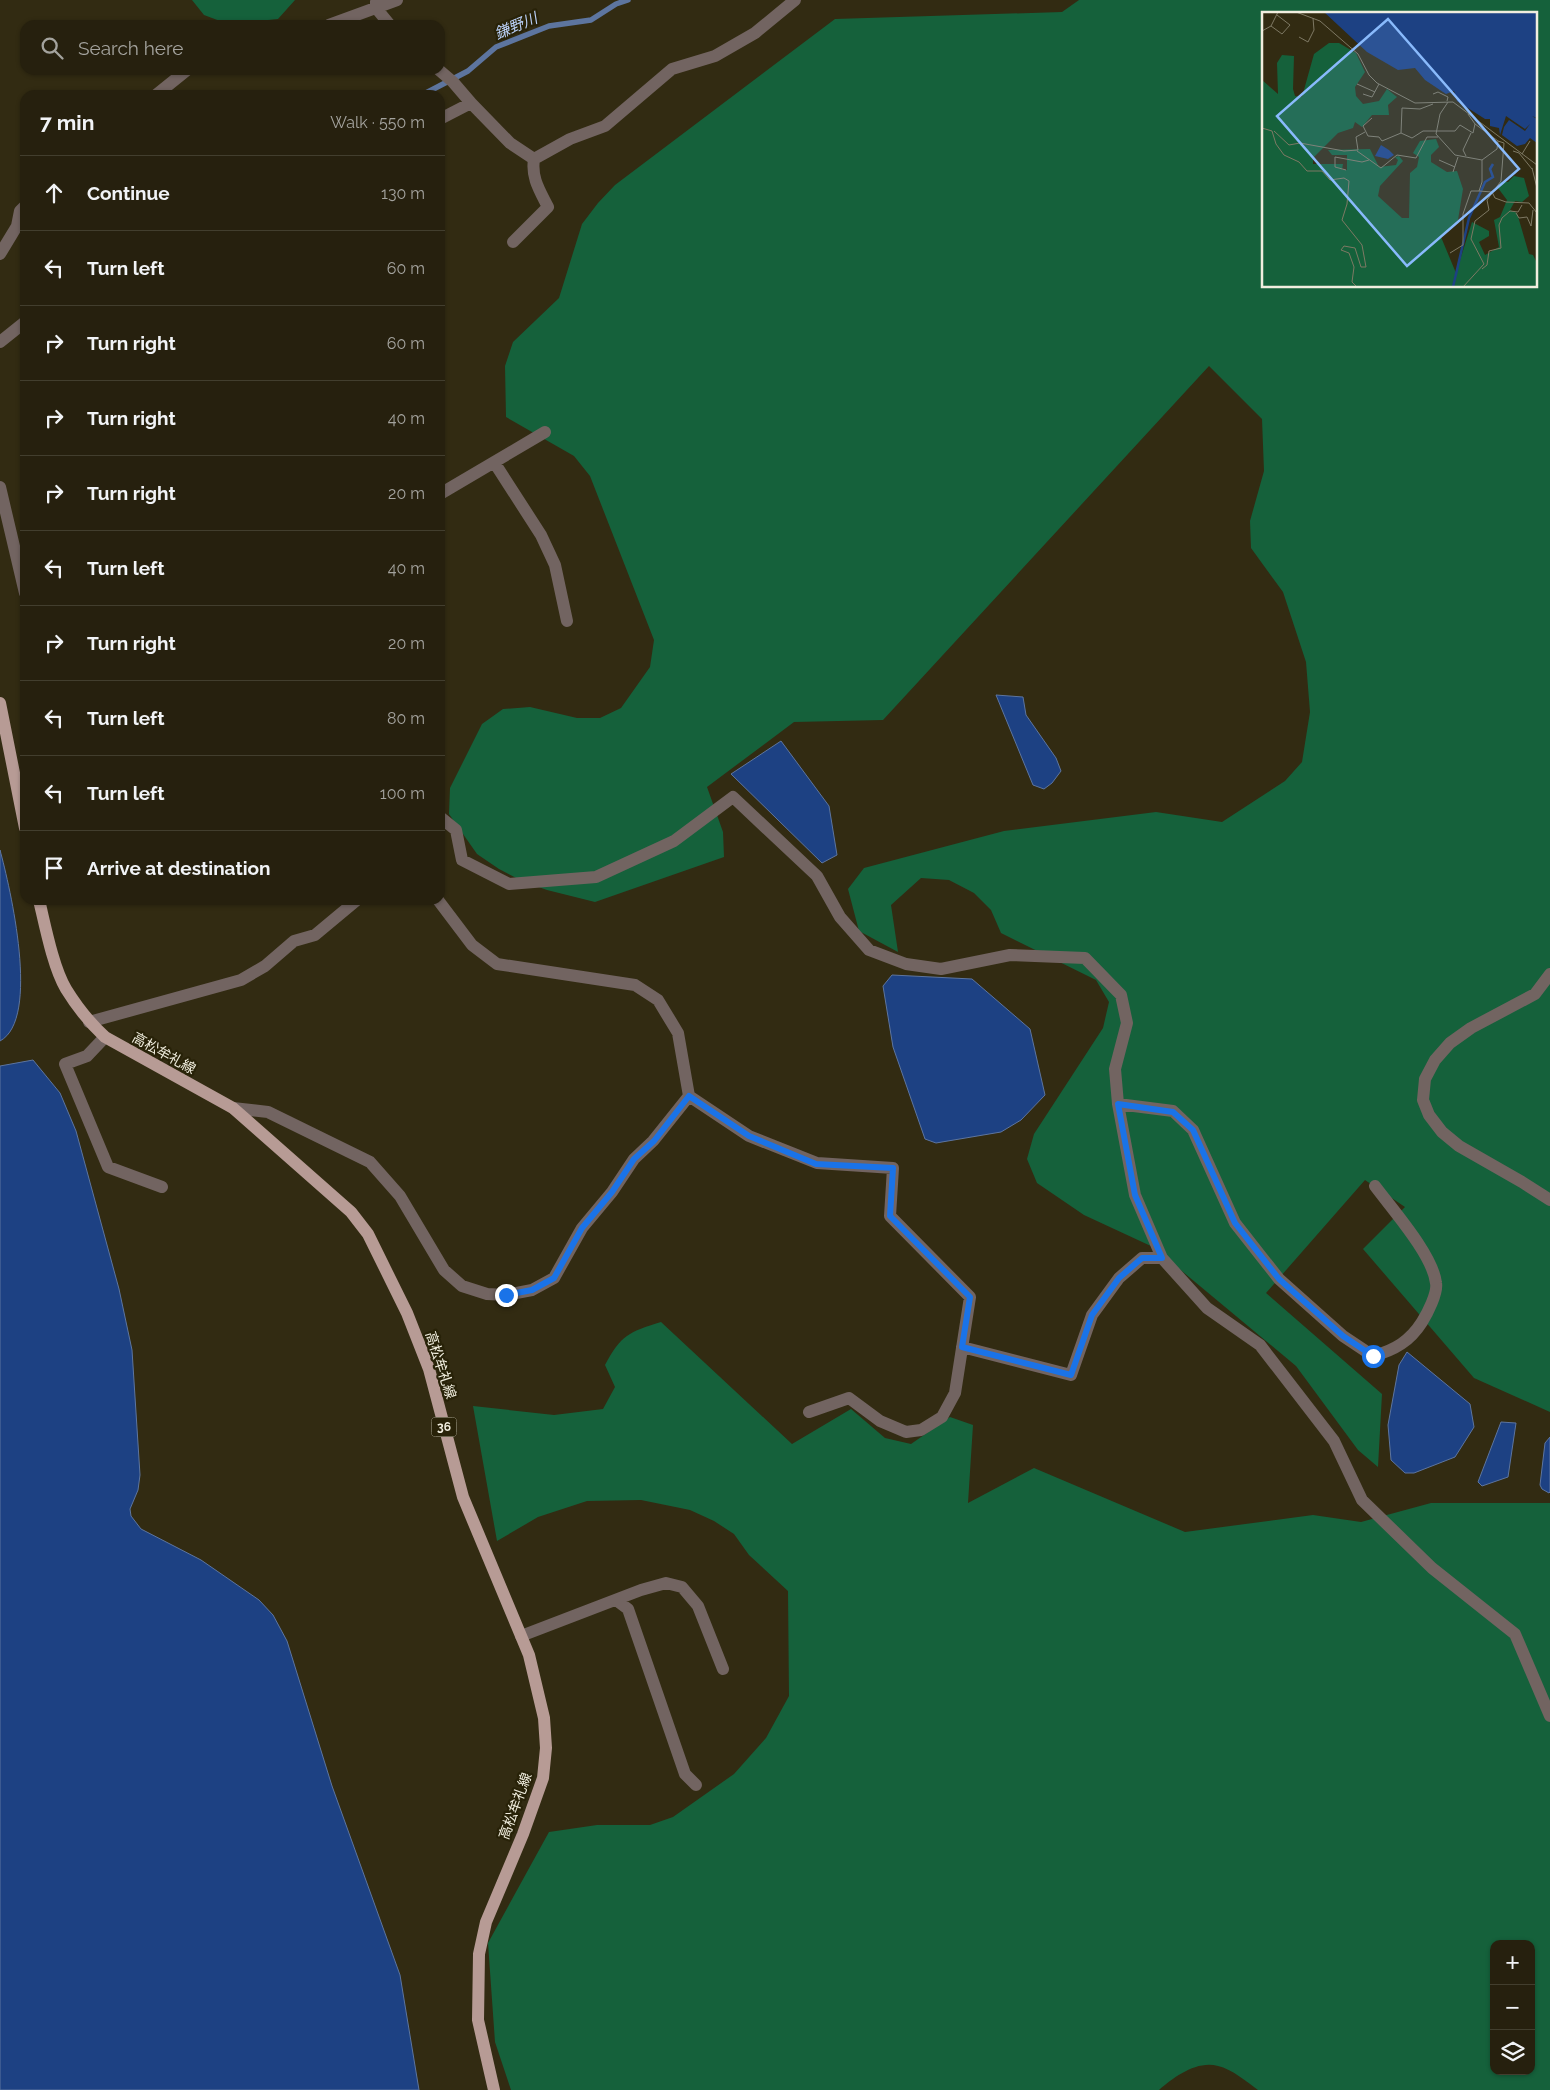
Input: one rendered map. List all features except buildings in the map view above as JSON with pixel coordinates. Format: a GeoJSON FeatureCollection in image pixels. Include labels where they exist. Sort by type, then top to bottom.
{"type":"FeatureCollection","features":[{"type":"Feature","properties":{"kind":"main road"},"geometry":{"type":"LineString","coordinates":[[0,703],[20,799]]}},
{"type":"Feature","properties":{"kind":"main road","name":"高松牟礼線"},"geometry":{"type":"LineString","coordinates":[[40,905],[51,948],[65,988],[89,1022],[105,1037],[233,1108],[350,1212],[368,1234],[407,1312],[429,1370],[463,1497],[529,1656],[544,1718],[546,1748],[543,1778],[523,1834],[486,1922],[479,1954],[478,2020],[494,2090]]}},
{"type":"Feature","properties":{"kind":"street"},"geometry":{"type":"LineString","coordinates":[[340,20],[376,4],[397,0]]}},
{"type":"Feature","properties":{"kind":"street"},"geometry":{"type":"LineString","coordinates":[[534,159],[570,139],[605,126],[672,69],[715,56],[755,33],[795,0]]}},
{"type":"Feature","properties":{"kind":"street"},"geometry":{"type":"LineString","coordinates":[[376,4],[387,20]]}},
{"type":"Feature","properties":{"kind":"street"},"geometry":{"type":"LineString","coordinates":[[162,90],[181,75]]}},
{"type":"Feature","properties":{"kind":"street"},"geometry":{"type":"LineString","coordinates":[[445,75],[510,144],[534,159]]}},
{"type":"Feature","properties":{"kind":"street"},"geometry":{"type":"LineString","coordinates":[[445,116],[471,103]]}},
{"type":"Feature","properties":{"kind":"street"},"geometry":{"type":"LineString","coordinates":[[513,242],[548,207],[535,181],[534,159]]}},
{"type":"Feature","properties":{"kind":"street"},"geometry":{"type":"LineString","coordinates":[[0,254],[17,226],[20,211]]}},
{"type":"Feature","properties":{"kind":"street"},"geometry":{"type":"LineString","coordinates":[[0,342],[20,326]]}},
{"type":"Feature","properties":{"kind":"street"},"geometry":{"type":"LineString","coordinates":[[445,491],[545,432]]}},
{"type":"Feature","properties":{"kind":"street"},"geometry":{"type":"LineString","coordinates":[[494,462],[541,535],[555,565],[567,621]]}},
{"type":"Feature","properties":{"kind":"street"},"geometry":{"type":"LineString","coordinates":[[0,487],[20,572]]}},
{"type":"Feature","properties":{"kind":"street"},"geometry":{"type":"LineString","coordinates":[[445,821],[456,830],[462,860],[509,884],[596,877],[674,841],[733,797],[816,876],[840,917],[869,950],[906,964],[941,969],[1010,956],[1085,958],[1121,995],[1127,1023],[1115,1069],[1118,1104],[1135,1195],[1162,1258],[1207,1308],[1260,1345],[1334,1441],[1362,1500],[1432,1568],[1515,1634],[1550,1716]]}},
{"type":"Feature","properties":{"kind":"street"},"geometry":{"type":"LineString","coordinates":[[89,1022],[241,980],[265,966],[294,941],[315,935],[351,905]]}},
{"type":"Feature","properties":{"kind":"street"},"geometry":{"type":"LineString","coordinates":[[442,905],[472,945],[497,964],[635,985],[658,1000],[678,1032],[689,1096],[749,1136],[816,1164],[893,1168],[890,1216],[970,1297],[955,1394],[942,1417],[921,1430],[906,1432],[880,1421],[849,1398],[809,1412]]}},
{"type":"Feature","properties":{"kind":"street"},"geometry":{"type":"LineString","coordinates":[[1550,974],[1535,994],[1470,1028],[1450,1043],[1435,1060],[1425,1079],[1422,1100],[1442,1132],[1459,1146],[1550,1200]]}},
{"type":"Feature","properties":{"kind":"street"},"geometry":{"type":"LineString","coordinates":[[105,1037],[87,1056],[65,1064],[108,1167],[162,1187]]}},
{"type":"Feature","properties":{"kind":"street"},"geometry":{"type":"LineString","coordinates":[[233,1108],[268,1112],[370,1162],[400,1196],[444,1270],[462,1286],[487,1294],[506,1295],[532,1290],[554,1278],[582,1228],[612,1192],[634,1159],[654,1141],[689,1096]]}},
{"type":"Feature","properties":{"kind":"street"},"geometry":{"type":"LineString","coordinates":[[1118,1104],[1173,1112],[1193,1130],[1235,1223],[1273,1272],[1343,1336],[1373,1356],[1388,1352],[1413,1336],[1429,1311],[1437,1284],[1427,1257],[1375,1186]]}},
{"type":"Feature","properties":{"kind":"street"},"geometry":{"type":"LineString","coordinates":[[962,1347],[1071,1375],[1092,1315],[1119,1278],[1142,1258],[1162,1258]]}},
{"type":"Feature","properties":{"kind":"street"},"geometry":{"type":"LineString","coordinates":[[521,1636],[666,1583],[682,1587],[698,1606],[724,1668]]}},
{"type":"Feature","properties":{"kind":"street"},"geometry":{"type":"LineString","coordinates":[[616,1600],[628,1609],[685,1774],[696,1785]]}},
{"type":"Feature","properties":{"kind":"green space"},"geometry":{"type":"Polygon","coordinates":[[[192,0],[295,0],[278,19],[217,20],[204,15],[192,0]]]}},
{"type":"Feature","properties":{"kind":"green space"},"geometry":{"type":"Polygon","coordinates":[[[1079,0],[1550,0],[1550,1412],[1474,1378],[1363,1249],[1405,1207],[1365,1180],[1266,1293],[1382,1394],[1378,1467],[1358,1450],[1296,1366],[1153,1247],[1084,1215],[1037,1183],[1027,1159],[1034,1134],[1103,1028],[1109,1002],[1096,980],[1001,933],[991,910],[974,893],[949,880],[921,878],[891,905],[898,952],[859,931],[848,889],[864,868],[1004,831],[1156,812],[1222,822],[1285,781],[1302,762],[1310,712],[1306,662],[1283,592],[1251,548],[1250,521],[1264,471],[1262,419],[1209,366],[883,720],[794,722],[707,787],[723,832],[724,857],[595,902],[547,890],[522,881],[499,869],[477,854],[449,814],[450,788],[482,724],[503,709],[530,707],[577,718],[600,718],[621,708],[650,667],[654,640],[590,476],[574,456],[506,417],[505,366],[513,342],[559,298],[582,224],[615,185],[835,19],[1062,12],[1079,0]]]}},
{"type":"Feature","properties":{"kind":"green space"},"geometry":{"type":"Polygon","coordinates":[[[661,1322],[792,1444],[851,1409],[885,1438],[911,1444],[950,1417],[973,1425],[968,1503],[1034,1468],[1185,1532],[1313,1515],[1361,1522],[1431,1503],[1550,1503],[1550,2090],[1258,2090],[1229,2070],[1218,2066],[1202,2065],[1186,2071],[1159,2090],[511,2090],[495,2042],[488,1943],[549,1832],[597,1825],[650,1825],[673,1817],[734,1774],[766,1738],[789,1696],[788,1591],[749,1555],[734,1534],[714,1521],[690,1510],[641,1500],[587,1501],[538,1517],[497,1541],[473,1406],[554,1415],[603,1409],[615,1387],[605,1365],[621,1341],[633,1332],[661,1322]]]}},
{"type":"Feature","properties":{"kind":"water"},"geometry":{"type":"Polygon","coordinates":[[[996,695],[1023,697],[1026,715],[1056,758],[1061,771],[1052,783],[1044,789],[1033,785],[996,695]]]}},
{"type":"Feature","properties":{"kind":"water"},"geometry":{"type":"Polygon","coordinates":[[[781,741],[829,806],[837,855],[822,863],[731,774],[781,741]]]}},
{"type":"Feature","properties":{"kind":"water"},"geometry":{"type":"Polygon","coordinates":[[[0,850],[15,921],[21,981],[19,1007],[12,1028],[0,1041],[0,850]]]}},
{"type":"Feature","properties":{"kind":"water"},"geometry":{"type":"Polygon","coordinates":[[[892,975],[972,979],[1030,1029],[1045,1095],[1021,1120],[1001,1132],[936,1143],[925,1139],[893,1047],[883,986],[892,975]]]}},
{"type":"Feature","properties":{"kind":"water"},"geometry":{"type":"Polygon","coordinates":[[[33,1060],[60,1093],[76,1131],[119,1289],[132,1350],[140,1475],[138,1490],[130,1509],[131,1516],[141,1529],[201,1560],[259,1600],[273,1615],[287,1641],[332,1786],[400,1975],[419,2090],[0,2090],[0,1066],[33,1060]]]}},
{"type":"Feature","properties":{"kind":"water"},"geometry":{"type":"Polygon","coordinates":[[[1407,1352],[1470,1404],[1474,1427],[1455,1457],[1414,1473],[1405,1473],[1391,1460],[1388,1425],[1399,1365],[1407,1352]]]}},
{"type":"Feature","properties":{"kind":"water"},"geometry":{"type":"Polygon","coordinates":[[[1501,1422],[1516,1423],[1508,1477],[1482,1486],[1478,1482],[1501,1422]]]}},
{"type":"Feature","properties":{"kind":"water"},"geometry":{"type":"Polygon","coordinates":[[[1550,1437],[1549,1493],[1542,1489],[1540,1485],[1545,1443],[1550,1437]]]}},
{"type":"Feature","properties":{"kind":"waterway","name":"鎌野川"},"geometry":{"type":"LineString","coordinates":[[432,90],[468,71],[496,47],[549,26],[591,20],[616,4],[628,0]]}},
{"type":"Feature","properties":{"kind":"route"},"geometry":{"type":"LineString","coordinates":[[506,1295],[532,1290],[554,1278],[582,1228],[612,1192],[634,1159],[654,1141],[689,1096],[749,1136],[816,1164],[893,1168],[890,1216],[970,1297],[962,1347],[1071,1375],[1092,1315],[1119,1278],[1142,1258],[1162,1258],[1135,1195],[1118,1104],[1173,1112],[1193,1130],[1235,1223],[1279,1279],[1343,1336],[1373,1356]]}}]}
